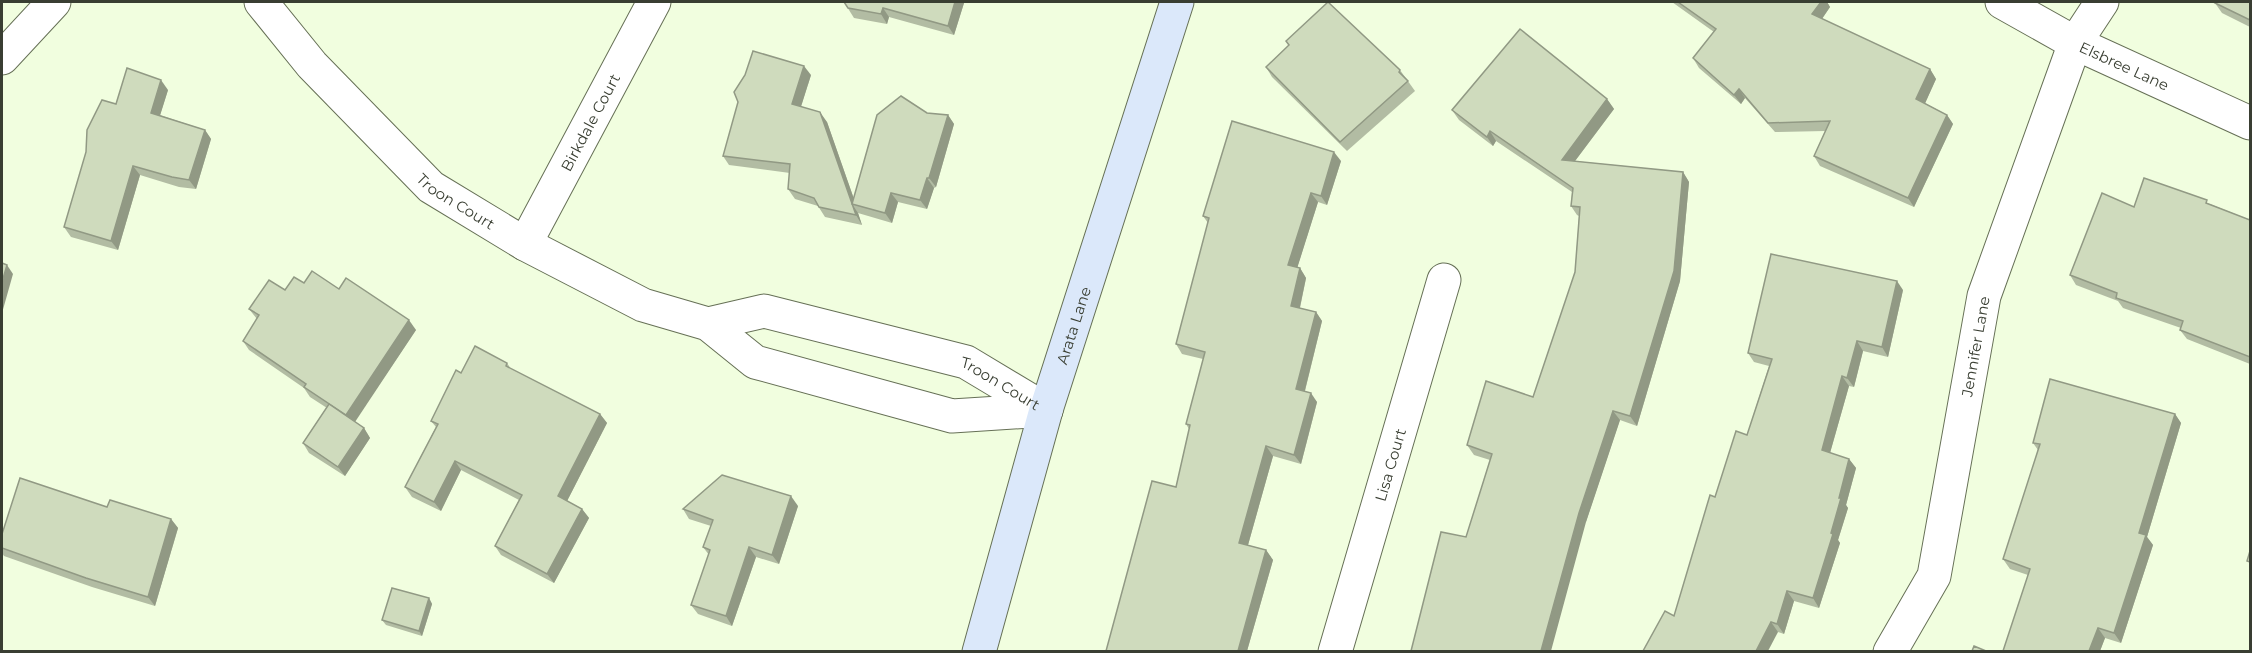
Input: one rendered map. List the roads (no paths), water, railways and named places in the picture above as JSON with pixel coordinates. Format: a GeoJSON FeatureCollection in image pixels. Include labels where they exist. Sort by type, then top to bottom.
{"type":"FeatureCollection","features":[{"type":"Feature","properties":{"kind":"street"},"geometry":{"type":"LineString","coordinates":[[2,58],[54,2]]}},
{"type":"Feature","properties":{"kind":"street","name":"Troon Court"},"geometry":{"type":"LineString","coordinates":[[261,2],[312,65],[431,187],[525,244],[643,305],[708,324],[755,362],[952,416],[1046,410]]}},
{"type":"Feature","properties":{"kind":"street","name":"Birkdale Court"},"geometry":{"type":"LineString","coordinates":[[525,244],[654,2]]}},
{"type":"Feature","properties":{"kind":"street","name":"Arata Lane"},"geometry":{"type":"LineString","coordinates":[[979,651],[1046,410],[1177,2]]}},
{"type":"Feature","properties":{"kind":"street","name":"Elsbree Lane"},"geometry":{"type":"LineString","coordinates":[[2002,2],[2075,43],[2250,123]]}},
{"type":"Feature","properties":{"kind":"street","name":"Jennifer Lane"},"geometry":{"type":"LineString","coordinates":[[1890,651],[1934,576],[1984,296],[2075,43],[2102,2]]}},
{"type":"Feature","properties":{"kind":"street","name":"Lisa Court"},"geometry":{"type":"LineString","coordinates":[[1335,651],[1444,279]]}},
{"type":"Feature","properties":{"kind":"street","name":"Troon Court"},"geometry":{"type":"LineString","coordinates":[[708,324],[764,311],[966,362],[1046,410]]}}]}
